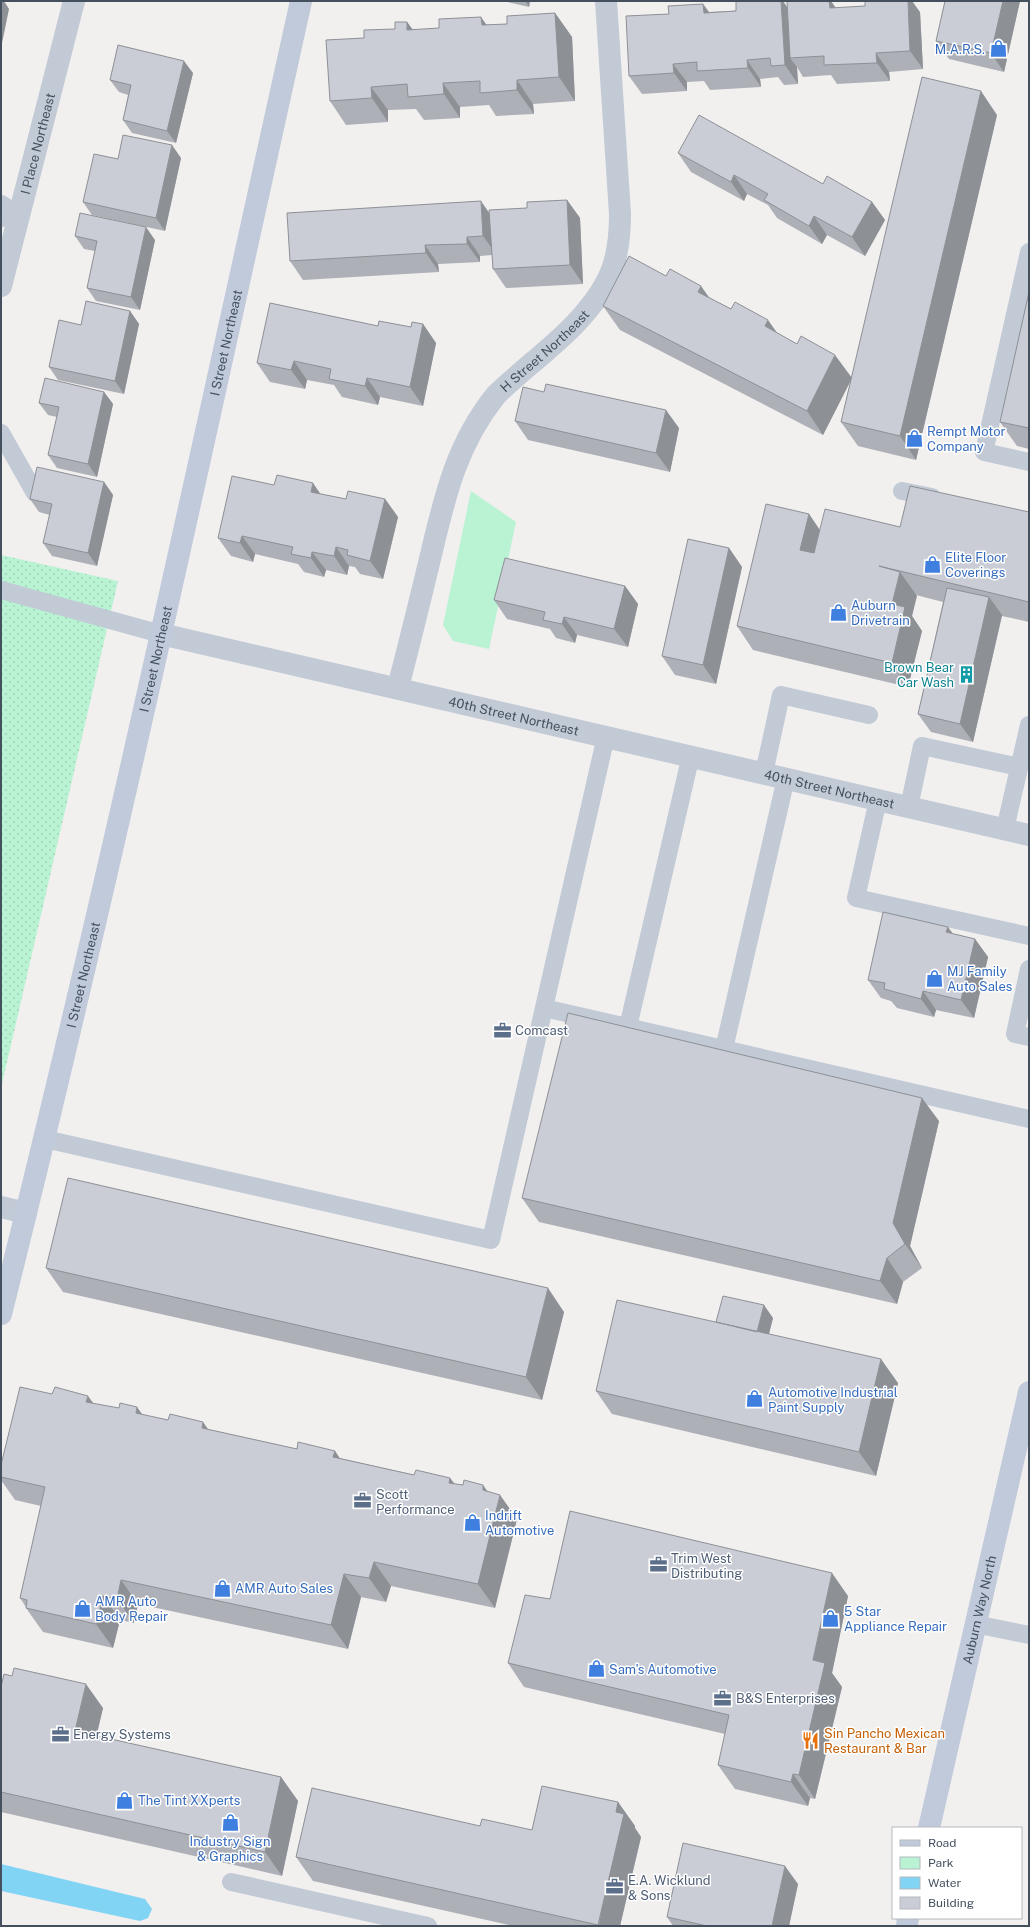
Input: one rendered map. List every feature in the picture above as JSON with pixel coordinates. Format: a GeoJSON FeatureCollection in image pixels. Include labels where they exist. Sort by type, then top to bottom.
{"type":"FeatureCollection","features":[{"type":"Feature","properties":{"kind":"street","name":"I Place Northeast"},"geometry":{"type":"LineString","coordinates":[[1,286],[7,212],[74,1]]}},
{"type":"Feature","properties":{"kind":"street","name":"I Street Northeast"},"geometry":{"type":"LineString","coordinates":[[1,1314],[45,1138],[161,634],[301,1]]}},
{"type":"Feature","properties":{"kind":"street","name":"H Street Northeast"},"geometry":{"type":"LineString","coordinates":[[398,688],[446,490],[466,440],[484,409],[496,395],[585,313],[602,290],[613,267],[619,239],[620,214],[606,1]]}},
{"type":"Feature","properties":{"kind":"street","name":"40th Street Northeast"},"geometry":{"type":"LineString","coordinates":[[161,634],[1029,835]]}},
{"type":"Feature","properties":{"kind":"street"},"geometry":{"type":"LineString","coordinates":[[1,1207],[26,1213]]}},
{"type":"Feature","properties":{"kind":"street","name":"Auburn Way North"},"geometry":{"type":"LineString","coordinates":[[929,1827],[1029,1392]]}},
{"type":"Feature","properties":{"kind":"lane"},"geometry":{"type":"LineString","coordinates":[[1029,252],[984,452],[1029,462]]}},
{"type":"Feature","properties":{"kind":"lane"},"geometry":{"type":"LineString","coordinates":[[1,433],[35,493]]}},
{"type":"Feature","properties":{"kind":"lane"},"geometry":{"type":"LineString","coordinates":[[902,490],[947,500]]}},
{"type":"Feature","properties":{"kind":"lane","name":"40th Street Northeast"},"geometry":{"type":"LineString","coordinates":[[1,590],[161,634]]}},
{"type":"Feature","properties":{"kind":"lane"},"geometry":{"type":"LineString","coordinates":[[764,773],[781,695],[869,715]]}},
{"type":"Feature","properties":{"kind":"lane"},"geometry":{"type":"LineString","coordinates":[[1005,829],[1029,725]]}},
{"type":"Feature","properties":{"kind":"lane"},"geometry":{"type":"LineString","coordinates":[[45,1138],[491,1240],[606,736]]}},
{"type":"Feature","properties":{"kind":"lane"},"geometry":{"type":"LineString","coordinates":[[909,807],[922,746],[1019,767]]}},
{"type":"Feature","properties":{"kind":"lane"},"geometry":{"type":"LineString","coordinates":[[628,1027],[691,756]]}},
{"type":"Feature","properties":{"kind":"lane"},"geometry":{"type":"LineString","coordinates":[[724,1049],[786,778]]}},
{"type":"Feature","properties":{"kind":"lane"},"geometry":{"type":"LineString","coordinates":[[878,800],[856,898],[1029,936]]}},
{"type":"Feature","properties":{"kind":"lane"},"geometry":{"type":"LineString","coordinates":[[1029,969],[1015,1034],[1029,1037]]}},
{"type":"Feature","properties":{"kind":"lane"},"geometry":{"type":"LineString","coordinates":[[544,1008],[1029,1119]]}},
{"type":"Feature","properties":{"kind":"lane"},"geometry":{"type":"LineString","coordinates":[[975,1624],[1029,1635]]}},
{"type":"Feature","properties":{"kind":"lane"},"geometry":{"type":"LineString","coordinates":[[231,1882],[428,1926]]}},
{"type":"Feature","properties":{"kind":"green space"},"geometry":{"type":"Polygon","coordinates":[[[471,491],[516,522],[489,649],[453,641],[443,625],[471,491]]]}},
{"type":"Feature","properties":{"kind":"green space"},"geometry":{"type":"Polygon","coordinates":[[[1,555],[118,581],[1,1088],[1,555]]]}},
{"type":"Feature","properties":{"kind":"water"},"geometry":{"type":"Polygon","coordinates":[[[1,1864],[145,1899],[152,1909],[148,1918],[140,1921],[1,1891],[1,1864]]]}},
{"type":"Feature","properties":{"kind":"building"},"geometry":{"type":"Polygon","coordinates":[[[736,1],[781,1],[785,65],[771,66],[770,58],[747,60],[748,68],[697,71],[697,62],[673,64],[674,73],[629,76],[626,16],[669,14],[668,6],[703,4],[704,13],[736,11],[736,1]]]}},
{"type":"Feature","properties":{"kind":"building"},"geometry":{"type":"Polygon","coordinates":[[[787,1],[829,1],[830,8],[865,6],[865,1],[908,1],[910,51],[876,53],[877,63],[824,65],[824,56],[790,58],[787,1]]]}},
{"type":"Feature","properties":{"kind":"building"},"geometry":{"type":"Polygon","coordinates":[[[945,1],[1003,1],[991,53],[936,41],[945,1]]]}},
{"type":"Feature","properties":{"kind":"building"},"geometry":{"type":"Polygon","coordinates":[[[555,13],[559,77],[517,80],[517,90],[480,93],[480,81],[443,83],[444,94],[408,97],[407,84],[371,87],[372,98],[330,101],[326,40],[364,38],[364,30],[395,29],[395,22],[407,22],[407,30],[439,28],[439,19],[481,17],[482,25],[507,24],[507,16],[555,13]]]}},
{"type":"Feature","properties":{"kind":"building"},"geometry":{"type":"Polygon","coordinates":[[[118,45],[184,61],[167,131],[123,120],[131,85],[110,80],[118,45]]]}},
{"type":"Feature","properties":{"kind":"building"},"geometry":{"type":"Polygon","coordinates":[[[922,77],[981,91],[900,436],[841,422],[922,77]]]}},
{"type":"Feature","properties":{"kind":"building"},"geometry":{"type":"Polygon","coordinates":[[[699,115],[823,184],[827,176],[872,202],[852,237],[814,216],[809,226],[764,200],[768,194],[734,175],[731,182],[678,153],[699,115]]]}},
{"type":"Feature","properties":{"kind":"building"},"geometry":{"type":"Polygon","coordinates":[[[123,135],[172,145],[156,218],[83,202],[94,154],[118,159],[123,135]]]}},
{"type":"Feature","properties":{"kind":"building"},"geometry":{"type":"Polygon","coordinates":[[[567,200],[570,265],[493,269],[489,210],[527,208],[527,202],[567,200]]]}},
{"type":"Feature","properties":{"kind":"building"},"geometry":{"type":"Polygon","coordinates":[[[481,201],[483,236],[467,237],[467,244],[425,245],[426,253],[290,261],[287,213],[481,201]]]}},
{"type":"Feature","properties":{"kind":"building"},"geometry":{"type":"Polygon","coordinates":[[[80,213],[146,227],[131,297],[87,288],[97,241],[75,236],[80,213]]]}},
{"type":"Feature","properties":{"kind":"building"},"geometry":{"type":"Polygon","coordinates":[[[629,256],[666,276],[670,269],[701,286],[698,292],[731,309],[735,302],[768,320],[765,326],[797,344],[801,336],[835,355],[807,411],[603,306],[629,256]]]}},
{"type":"Feature","properties":{"kind":"building"},"geometry":{"type":"Polygon","coordinates":[[[1029,292],[1029,428],[1000,422],[1029,292]]]}},
{"type":"Feature","properties":{"kind":"building"},"geometry":{"type":"Polygon","coordinates":[[[86,301],[130,311],[115,381],[49,367],[59,320],[81,325],[86,301]]]}},
{"type":"Feature","properties":{"kind":"building"},"geometry":{"type":"Polygon","coordinates":[[[270,303],[378,326],[379,321],[411,327],[412,322],[423,324],[410,387],[367,378],[365,386],[329,379],[331,369],[294,361],[291,370],[257,363],[270,303]]]}},
{"type":"Feature","properties":{"kind":"building"},"geometry":{"type":"Polygon","coordinates":[[[45,378],[104,392],[88,464],[48,455],[59,407],[39,403],[45,378]]]}},
{"type":"Feature","properties":{"kind":"building"},"geometry":{"type":"Polygon","coordinates":[[[546,384],[666,410],[656,453],[515,421],[523,387],[544,392],[546,384]]]}},
{"type":"Feature","properties":{"kind":"building"},"geometry":{"type":"Polygon","coordinates":[[[37,467],[104,482],[88,553],[43,543],[52,504],[30,499],[37,467]]]}},
{"type":"Feature","properties":{"kind":"building"},"geometry":{"type":"Polygon","coordinates":[[[277,475],[313,483],[311,492],[346,499],[348,491],[385,499],[370,561],[347,555],[348,550],[336,547],[334,556],[312,552],[311,558],[291,554],[293,547],[242,536],[240,543],[218,538],[232,476],[274,485],[277,475]]]}},
{"type":"Feature","properties":{"kind":"building"},"geometry":{"type":"Polygon","coordinates":[[[910,486],[1029,512],[1029,602],[879,566],[900,572],[892,604],[905,607],[892,663],[737,626],[766,504],[809,514],[800,550],[814,553],[825,509],[900,527],[910,486]]]}},
{"type":"Feature","properties":{"kind":"building"},"geometry":{"type":"Polygon","coordinates":[[[688,539],[729,548],[703,665],[662,656],[688,539]]]}},
{"type":"Feature","properties":{"kind":"building"},"geometry":{"type":"Polygon","coordinates":[[[505,558],[625,586],[614,629],[564,617],[562,624],[543,620],[545,612],[494,600],[505,558]]]}},
{"type":"Feature","properties":{"kind":"building"},"geometry":{"type":"Polygon","coordinates":[[[947,588],[989,597],[960,724],[918,714],[947,588]]]}},
{"type":"Feature","properties":{"kind":"building","name":"MJ Family Auto Sales"},"geometry":{"type":"Polygon","coordinates":[[[883,912],[948,927],[946,932],[975,939],[961,1000],[923,991],[921,999],[884,989],[885,983],[868,980],[883,912]]]}},
{"type":"Feature","properties":{"kind":"building"},"geometry":{"type":"Polygon","coordinates":[[[568,1013],[922,1098],[893,1223],[905,1244],[887,1258],[880,1281],[522,1198],[568,1013]]]}},
{"type":"Feature","properties":{"kind":"building"},"geometry":{"type":"Polygon","coordinates":[[[68,1178],[548,1288],[526,1377],[46,1268],[68,1178]]]}},
{"type":"Feature","properties":{"kind":"building"},"geometry":{"type":"Polygon","coordinates":[[[723,1296],[764,1305],[757,1332],[716,1322],[723,1296]]]}},
{"type":"Feature","properties":{"kind":"building","name":"Automotive Industrial Paint Supply"},"geometry":{"type":"Polygon","coordinates":[[[617,1300],[881,1359],[859,1452],[596,1391],[617,1300]]]}},
{"type":"Feature","properties":{"kind":"building"},"geometry":{"type":"Polygon","coordinates":[[[20,1387],[52,1394],[55,1387],[88,1396],[86,1402],[119,1408],[120,1403],[137,1407],[136,1413],[168,1420],[170,1414],[203,1422],[202,1428],[297,1449],[298,1442],[335,1451],[333,1457],[414,1475],[416,1470],[450,1478],[449,1483],[463,1485],[464,1480],[483,1485],[483,1490],[500,1495],[478,1584],[374,1562],[369,1578],[344,1574],[331,1625],[121,1580],[117,1599],[103,1596],[96,1624],[26,1608],[27,1600],[20,1598],[45,1487],[1,1477],[1,1465],[20,1387]]]}},
{"type":"Feature","properties":{"kind":"building"},"geometry":{"type":"Polygon","coordinates":[[[570,1511],[832,1573],[813,1660],[825,1663],[799,1775],[793,1774],[791,1782],[718,1765],[729,1715],[508,1663],[525,1595],[550,1599],[570,1511]]]}},
{"type":"Feature","properties":{"kind":"building"},"geometry":{"type":"Polygon","coordinates":[[[14,1668],[86,1684],[75,1731],[281,1777],[265,1852],[1,1792],[1,1687],[4,1674],[12,1676],[14,1668]]]}},
{"type":"Feature","properties":{"kind":"building"},"geometry":{"type":"Polygon","coordinates":[[[542,1786],[618,1802],[616,1812],[624,1814],[598,1925],[296,1857],[312,1788],[480,1826],[482,1819],[532,1830],[542,1786]]]}},
{"type":"Feature","properties":{"kind":"building"},"geometry":{"type":"Polygon","coordinates":[[[683,1843],[785,1866],[772,1926],[707,1926],[667,1917],[683,1843]]]}},
{"type":"Feature","properties":{"kind":"place","name":"M.A.R.S."},"geometry":{"type":"Point","coordinates":[998,49]}},
{"type":"Feature","properties":{"kind":"place","name":"Rempt Motor Company"},"geometry":{"type":"Point","coordinates":[914,438]}},
{"type":"Feature","properties":{"kind":"place","name":"Elite Floor Coverings"},"geometry":{"type":"Point","coordinates":[932,564]}},
{"type":"Feature","properties":{"kind":"place","name":"Auburn Drivetrain"},"geometry":{"type":"Point","coordinates":[838,612]}},
{"type":"Feature","properties":{"kind":"place","name":"Brown Bear Car Wash"},"geometry":{"type":"Point","coordinates":[967,674]}},
{"type":"Feature","properties":{"kind":"place","name":"MJ Family Auto Sales"},"geometry":{"type":"Point","coordinates":[934,978]}},
{"type":"Feature","properties":{"kind":"place","name":"Comcast"},"geometry":{"type":"Point","coordinates":[502,1030]}},
{"type":"Feature","properties":{"kind":"place","name":"Automotive Industrial Paint Supply"},"geometry":{"type":"Point","coordinates":[755,1399]}},
{"type":"Feature","properties":{"kind":"place","name":"Scott Performance"},"geometry":{"type":"Point","coordinates":[363,1501]}},
{"type":"Feature","properties":{"kind":"place","name":"Indrift Automotive"},"geometry":{"type":"Point","coordinates":[472,1522]}},
{"type":"Feature","properties":{"kind":"place","name":"Trim West Distributing"},"geometry":{"type":"Point","coordinates":[658,1565]}},
{"type":"Feature","properties":{"kind":"place","name":"AMR Auto Sales"},"geometry":{"type":"Point","coordinates":[222,1588]}},
{"type":"Feature","properties":{"kind":"place","name":"AMR Auto Body Repair"},"geometry":{"type":"Point","coordinates":[82,1608]}},
{"type":"Feature","properties":{"kind":"place","name":"5 Star Appliance Repair"},"geometry":{"type":"Point","coordinates":[831,1618]}},
{"type":"Feature","properties":{"kind":"place","name":"Sam's Automotive"},"geometry":{"type":"Point","coordinates":[596,1669]}},
{"type":"Feature","properties":{"kind":"place","name":"B&S Enterprises"},"geometry":{"type":"Point","coordinates":[723,1698]}},
{"type":"Feature","properties":{"kind":"place","name":"Energy Systems"},"geometry":{"type":"Point","coordinates":[60,1734]}},
{"type":"Feature","properties":{"kind":"place","name":"Sin Pancho Mexican Restaurant & Bar"},"geometry":{"type":"Point","coordinates":[811,1740]}},
{"type":"Feature","properties":{"kind":"place","name":"The Tint XXperts"},"geometry":{"type":"Point","coordinates":[125,1800]}},
{"type":"Feature","properties":{"kind":"place","name":"Industry Sign & Graphics"},"geometry":{"type":"Point","coordinates":[230,1822]}},
{"type":"Feature","properties":{"kind":"place","name":"E.A. Wicklund & Sons"},"geometry":{"type":"Point","coordinates":[615,1887]}}]}
